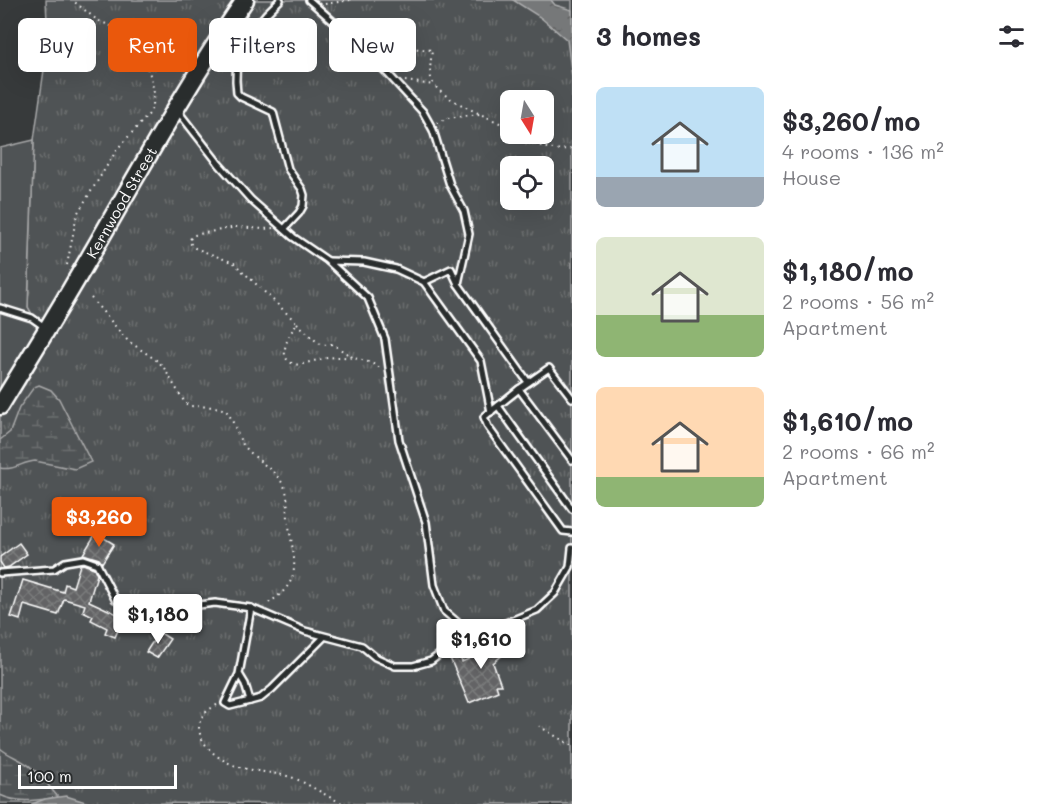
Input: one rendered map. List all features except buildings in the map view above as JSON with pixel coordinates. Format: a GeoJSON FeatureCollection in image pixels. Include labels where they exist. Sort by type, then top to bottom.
{"type":"FeatureCollection","features":[{"type":"Feature","properties":{"kind":"main road","name":"Kernwood Street"},"geometry":{"type":"LineString","coordinates":[[0,406],[176,109],[245,0]]}},
{"type":"Feature","properties":{"kind":"lane"},"geometry":{"type":"LineString","coordinates":[[280,0],[237,50],[236,81],[237,93],[241,97],[273,112],[288,169],[302,189],[303,206],[284,229]]}},
{"type":"Feature","properties":{"kind":"lane"},"geometry":{"type":"LineString","coordinates":[[309,0],[330,18]]}},
{"type":"Feature","properties":{"kind":"lane"},"geometry":{"type":"LineString","coordinates":[[387,72],[423,112],[433,130],[450,185],[464,211],[469,234],[458,284]]}},
{"type":"Feature","properties":{"kind":"lane"},"geometry":{"type":"LineString","coordinates":[[176,109],[251,200],[284,229],[328,261],[368,298],[385,339],[399,440],[426,522],[434,585],[444,611],[464,628],[503,624],[537,610],[555,593],[565,576],[570,567],[572,548]]}},
{"type":"Feature","properties":{"kind":"lane"},"geometry":{"type":"LineString","coordinates":[[328,261],[375,264],[396,269],[424,282],[482,361],[491,412]]}},
{"type":"Feature","properties":{"kind":"lane"},"geometry":{"type":"LineString","coordinates":[[424,282],[451,269],[458,284],[528,382]]}},
{"type":"Feature","properties":{"kind":"lane"},"geometry":{"type":"LineString","coordinates":[[0,308],[32,318],[47,328]]}},
{"type":"Feature","properties":{"kind":"lane"},"geometry":{"type":"LineString","coordinates":[[572,398],[549,368],[484,417],[488,427],[563,531],[572,532]]}},
{"type":"Feature","properties":{"kind":"lane"},"geometry":{"type":"LineString","coordinates":[[519,389],[572,460]]}},
{"type":"Feature","properties":{"kind":"lane"},"geometry":{"type":"LineString","coordinates":[[498,406],[572,509]]}},
{"type":"Feature","properties":{"kind":"lane"},"geometry":{"type":"LineString","coordinates":[[0,573],[54,570],[65,562],[83,559],[97,564],[115,599],[127,605],[150,610],[215,603],[251,608],[324,637],[362,646],[375,657],[395,666],[413,666],[431,661],[448,648],[460,625]]}},
{"type":"Feature","properties":{"kind":"lane"},"geometry":{"type":"LineString","coordinates":[[251,608],[240,674],[225,703],[230,706],[261,698],[324,637]]}},
{"type":"Feature","properties":{"kind":"lane"},"geometry":{"type":"LineString","coordinates":[[240,674],[250,701]]}},
{"type":"Feature","properties":{"kind":"path"},"geometry":{"type":"LineString","coordinates":[[67,265],[77,214],[118,148],[149,114],[153,105],[154,93],[151,77],[134,38],[97,20],[72,0]]}},
{"type":"Feature","properties":{"kind":"path"},"geometry":{"type":"LineString","coordinates":[[319,5],[351,0]]}},
{"type":"Feature","properties":{"kind":"path"},"geometry":{"type":"LineString","coordinates":[[416,49],[432,50],[431,76],[434,86]]}},
{"type":"Feature","properties":{"kind":"path"},"geometry":{"type":"LineString","coordinates":[[394,79],[434,86],[500,123]]}},
{"type":"Feature","properties":{"kind":"path"},"geometry":{"type":"LineString","coordinates":[[433,130],[438,122],[480,114]]}},
{"type":"Feature","properties":{"kind":"path"},"geometry":{"type":"LineString","coordinates":[[535,144],[561,151],[572,148]]}},
{"type":"Feature","properties":{"kind":"path"},"geometry":{"type":"LineString","coordinates":[[284,229],[236,227],[194,235],[190,243],[195,248],[234,263],[318,343],[332,344],[354,358]]}},
{"type":"Feature","properties":{"kind":"path"},"geometry":{"type":"LineString","coordinates":[[91,298],[128,341],[159,362],[170,375],[185,403],[222,409],[227,412],[242,442],[283,485],[287,495],[288,518],[296,562],[286,591],[260,608]]}},
{"type":"Feature","properties":{"kind":"path"},"geometry":{"type":"LineString","coordinates":[[297,323],[285,349],[287,358],[294,364],[321,359],[354,358],[371,362],[390,374]]}},
{"type":"Feature","properties":{"kind":"path"},"geometry":{"type":"LineString","coordinates":[[220,703],[209,709],[201,718],[199,729],[203,744],[214,753],[236,766],[293,778],[345,804]]}},
{"type":"Feature","properties":{"kind":"path"},"geometry":{"type":"LineString","coordinates":[[539,726],[572,746]]}},
{"type":"Feature","properties":{"kind":"green space"},"geometry":{"type":"Polygon","coordinates":[[[46,0],[572,0],[572,804],[0,803],[0,394],[38,325],[28,307],[34,140],[44,72],[96,72],[96,18],[47,18],[46,0]]]}},
{"type":"Feature","properties":{"kind":"green space"},"geometry":{"type":"Polygon","coordinates":[[[34,140],[28,307],[38,325],[0,394],[0,148],[34,140]]]}},
{"type":"Feature","properties":{"kind":"green space"},"geometry":{"type":"Polygon","coordinates":[[[39,385],[51,390],[59,399],[91,462],[75,469],[35,461],[10,468],[0,468],[0,440],[10,432],[19,408],[34,387],[39,385]]]}},
{"type":"Feature","properties":{"kind":"green space"},"geometry":{"type":"Polygon","coordinates":[[[0,748],[34,770],[58,797],[21,800],[0,795],[0,748]]]}},
{"type":"Feature","properties":{"kind":"water"},"geometry":{"type":"Polygon","coordinates":[[[513,0],[551,0],[555,5],[572,10],[572,77],[567,40],[540,17],[513,0]]]}},
{"type":"Feature","properties":{"kind":"water"},"geometry":{"type":"Polygon","coordinates":[[[66,796],[92,804],[32,804],[45,799],[66,796]]]}}]}
